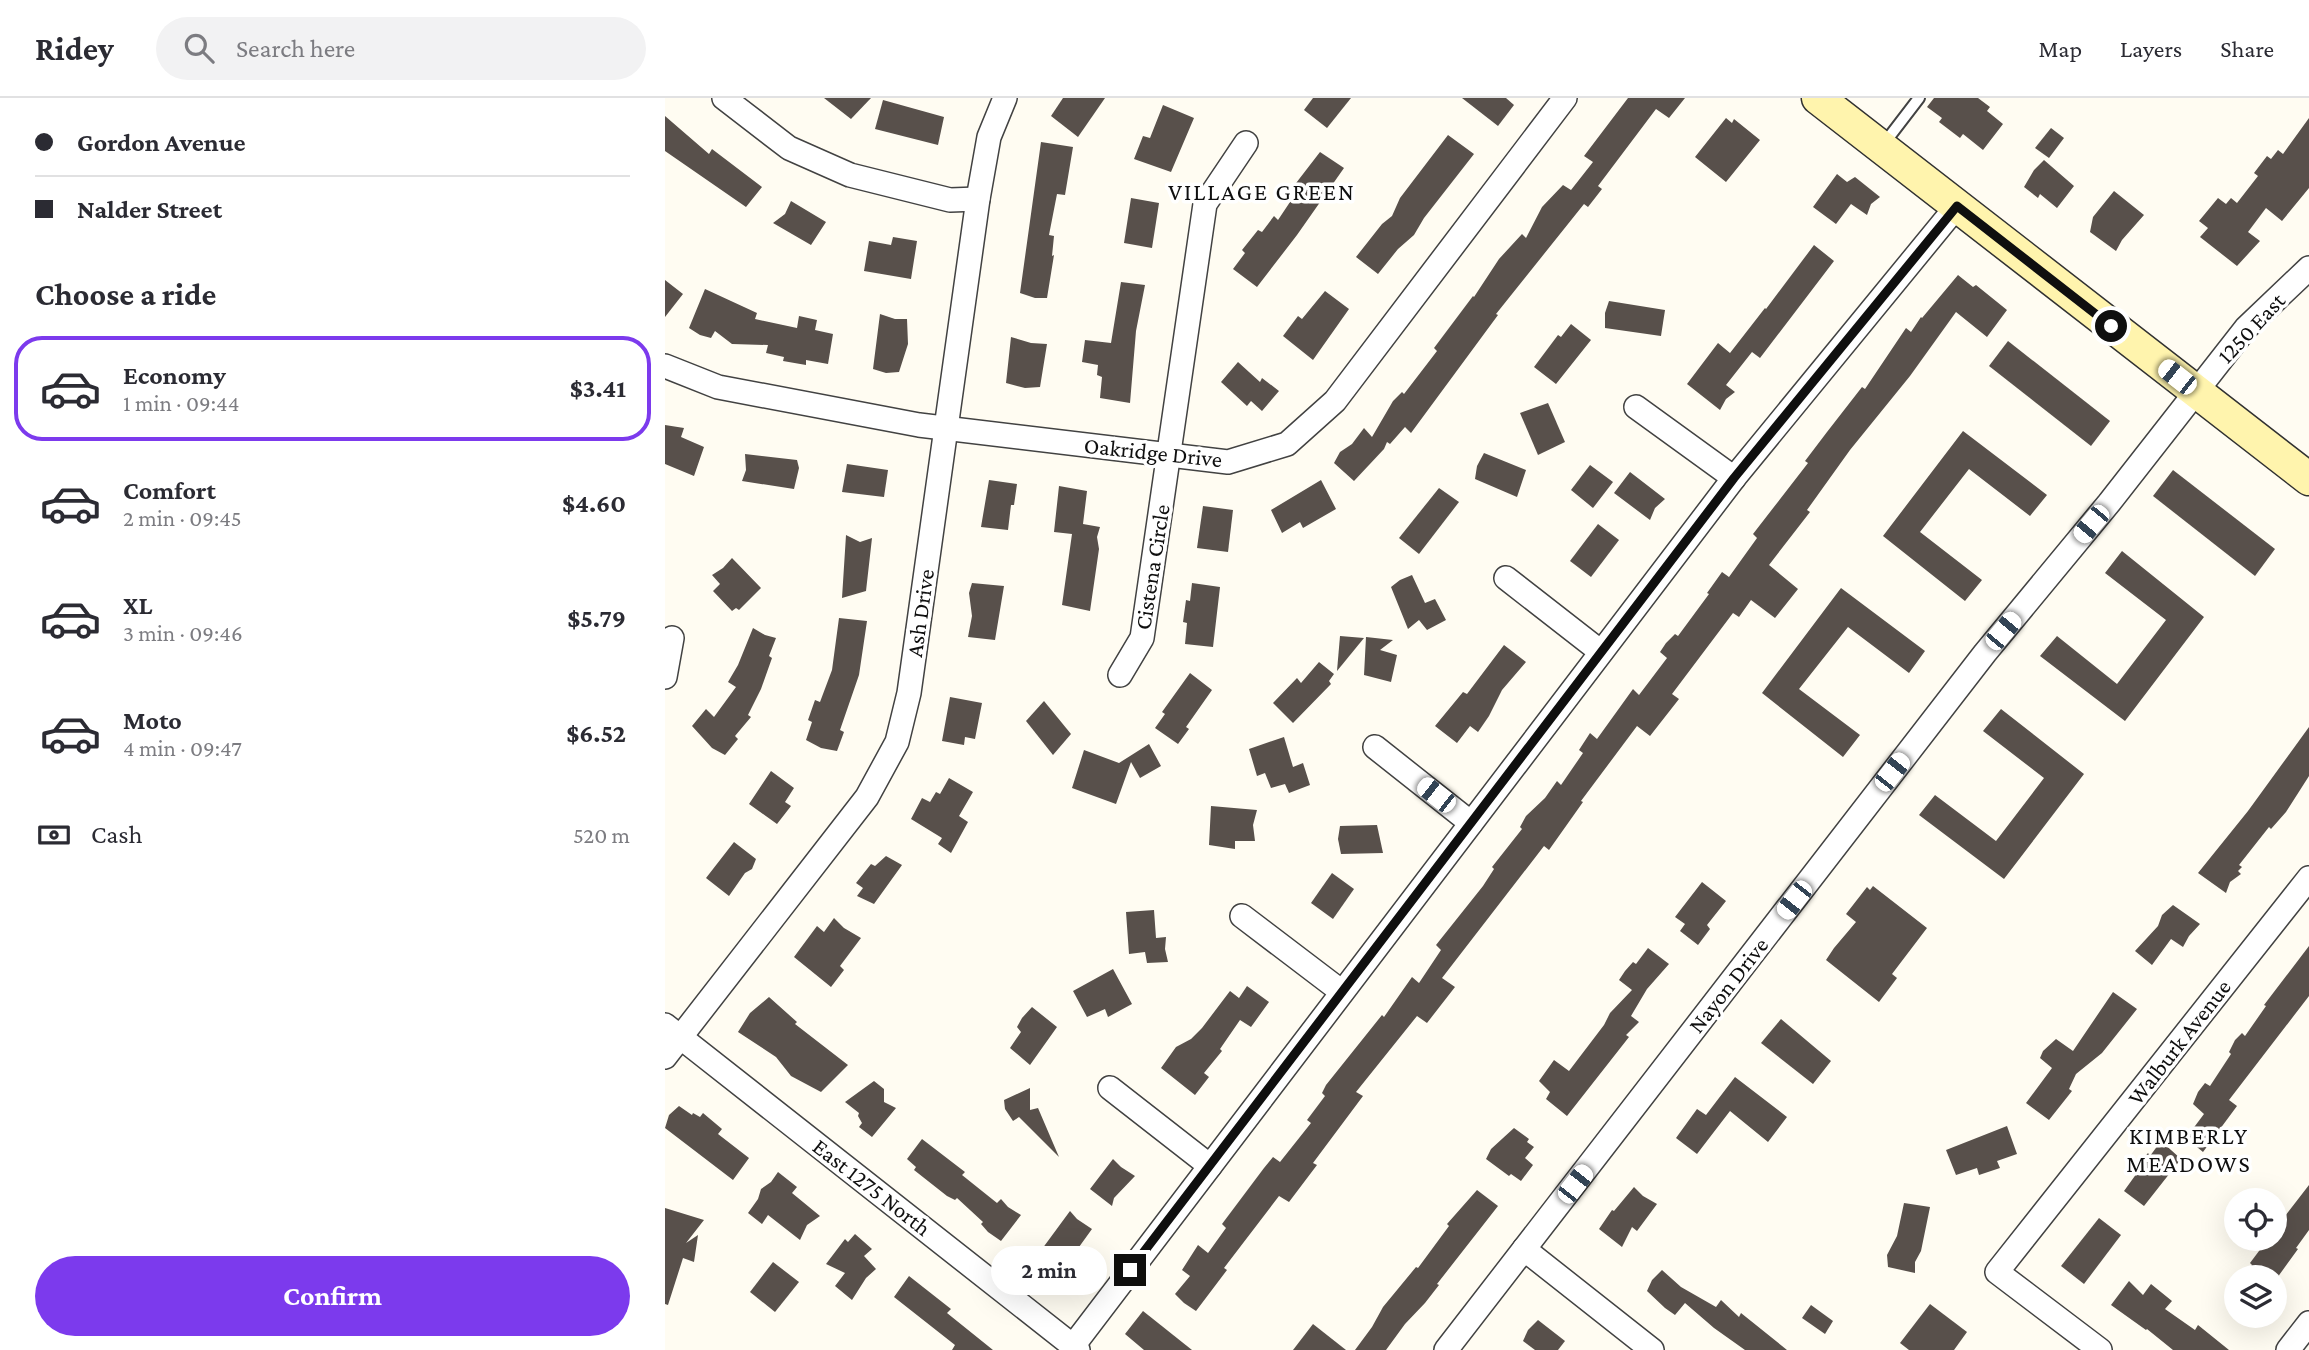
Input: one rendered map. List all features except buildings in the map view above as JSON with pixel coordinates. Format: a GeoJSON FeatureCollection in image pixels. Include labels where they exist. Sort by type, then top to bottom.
{"type":"FeatureCollection","features":[{"type":"Feature","properties":{"kind":"main road"},"geometry":{"type":"LineString","coordinates":[[1818,98],[2309,479]]}},
{"type":"Feature","properties":{"kind":"street"},"geometry":{"type":"LineString","coordinates":[[724,98],[789,148],[850,175],[950,200],[978,199]]}},
{"type":"Feature","properties":{"kind":"street","name":"Ash Drive"},"geometry":{"type":"LineString","coordinates":[[665,1057],[672,1031],[867,797],[897,742],[909,693],[978,199],[989,137],[1005,98]]}},
{"type":"Feature","properties":{"kind":"street","name":"Oakridge Drive"},"geometry":{"type":"LineString","coordinates":[[665,366],[718,387],[919,425],[1228,462],[1287,444],[1335,401],[1565,98]]}},
{"type":"Feature","properties":{"kind":"street","name":"Cistena Circle"},"geometry":{"type":"LineString","coordinates":[[1120,675],[1142,638],[1205,204],[1246,143]]}},
{"type":"Feature","properties":{"kind":"street"},"geometry":{"type":"LineString","coordinates":[[1076,1348],[1210,1166],[1734,478],[1957,206]]}},
{"type":"Feature","properties":{"kind":"street","name":"1250 East"},"geometry":{"type":"LineString","coordinates":[[2196,392],[2246,328],[2309,268]]}},
{"type":"Feature","properties":{"kind":"street","name":"Nayon Drive"},"geometry":{"type":"LineString","coordinates":[[1446,1350],[1985,653],[2109,503],[2196,392]]}},
{"type":"Feature","properties":{"kind":"street"},"geometry":{"type":"LineString","coordinates":[[1636,407],[1734,478]]}},
{"type":"Feature","properties":{"kind":"street"},"geometry":{"type":"LineString","coordinates":[[1506,578],[1601,652]]}},
{"type":"Feature","properties":{"kind":"street"},"geometry":{"type":"LineString","coordinates":[[666,675],[672,638]]}},
{"type":"Feature","properties":{"kind":"street"},"geometry":{"type":"LineString","coordinates":[[1375,747],[1471,823]]}},
{"type":"Feature","properties":{"kind":"street","name":"Walburk Avenue"},"geometry":{"type":"LineString","coordinates":[[2100,1350],[1997,1272],[2309,878]]}},
{"type":"Feature","properties":{"kind":"street"},"geometry":{"type":"LineString","coordinates":[[1241,916],[1342,992]]}},
{"type":"Feature","properties":{"kind":"street","name":"East 1275 North"},"geometry":{"type":"LineString","coordinates":[[672,1031],[1076,1348]]}},
{"type":"Feature","properties":{"kind":"street"},"geometry":{"type":"LineString","coordinates":[[1110,1088],[1210,1166]]}},
{"type":"Feature","properties":{"kind":"street"},"geometry":{"type":"LineString","coordinates":[[1524,1249],[1652,1350]]}},
{"type":"Feature","properties":{"kind":"street"},"geometry":{"type":"LineString","coordinates":[[2288,1350],[2309,1323]]}},
{"type":"Feature","properties":{"kind":"lane"},"geometry":{"type":"LineString","coordinates":[[1881,148],[1919,98]]}},
{"type":"Feature","properties":{"kind":"district","name":"VILLAGE GREEN"},"geometry":{"type":"Point","coordinates":[1262,191]}},
{"type":"Feature","properties":{"kind":"district","name":"KIMBERLY MEADOWS"},"geometry":{"type":"Point","coordinates":[2189,1149]}},
{"type":"Feature","properties":{"kind":"route"},"geometry":{"type":"LineString","coordinates":[[1130,1270],[1734,478],[1957,206],[2111,326]]}}]}
